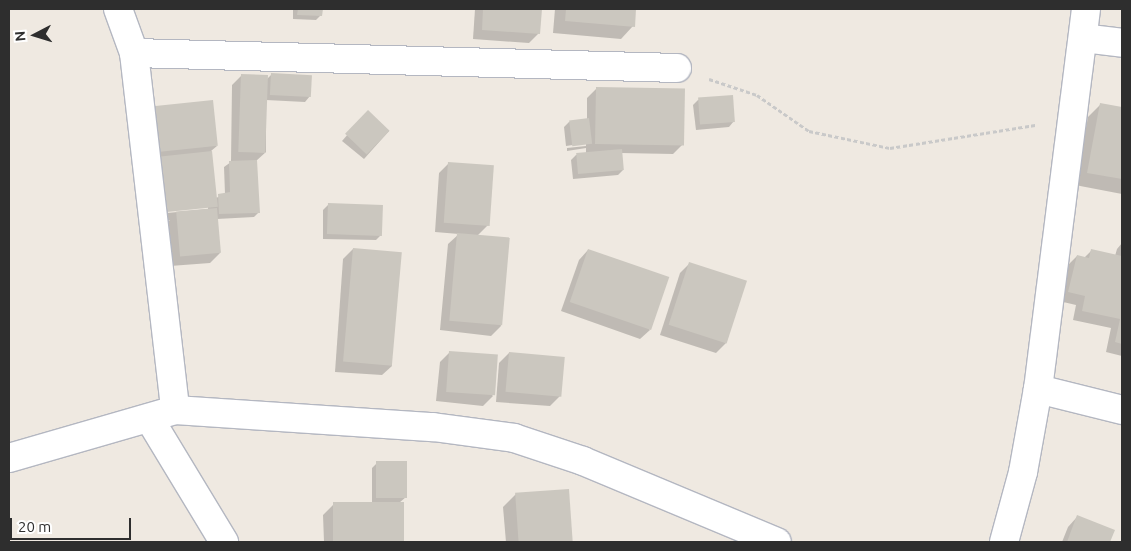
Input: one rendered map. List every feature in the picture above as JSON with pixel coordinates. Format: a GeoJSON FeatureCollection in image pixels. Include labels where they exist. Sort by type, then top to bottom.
{"type":"FeatureCollection","features":[{"type":"Feature","properties":{"kind":"street"},"geometry":{"type":"LineString","coordinates":[[118,9],[134,53],[176,410]]}},
{"type":"Feature","properties":{"kind":"street"},"geometry":{"type":"LineString","coordinates":[[1004,542],[1023,472],[1038,389],[1086,9]]}},
{"type":"Feature","properties":{"kind":"street"},"geometry":{"type":"LineString","coordinates":[[1083,38],[1122,43]]}},
{"type":"Feature","properties":{"kind":"street"},"geometry":{"type":"LineString","coordinates":[[134,53],[677,68]]}},
{"type":"Feature","properties":{"kind":"street"},"geometry":{"type":"LineString","coordinates":[[1038,389],[1122,410]]}},
{"type":"Feature","properties":{"kind":"street"},"geometry":{"type":"LineString","coordinates":[[9,458],[176,410],[433,428],[514,438],[583,461],[777,542]]}},
{"type":"Feature","properties":{"kind":"street"},"geometry":{"type":"LineString","coordinates":[[149,418],[224,542]]}},
{"type":"Feature","properties":{"kind":"path"},"geometry":{"type":"LineString","coordinates":[[677,68],[757,95],[809,131],[890,148],[1073,119]]}},
{"type":"Feature","properties":{"kind":"building"},"geometry":{"type":"Polygon","coordinates":[[[298,9],[323,9],[322,16],[297,15],[298,9]]]}},
{"type":"Feature","properties":{"kind":"building"},"geometry":{"type":"Polygon","coordinates":[[[483,9],[542,9],[540,34],[482,30],[483,9]]]}},
{"type":"Feature","properties":{"kind":"building"},"geometry":{"type":"Polygon","coordinates":[[[566,9],[636,9],[635,27],[565,21],[566,9]]]}},
{"type":"Feature","properties":{"kind":"building"},"geometry":{"type":"Polygon","coordinates":[[[271,73],[312,75],[311,97],[270,95],[271,73]]]}},
{"type":"Feature","properties":{"kind":"building"},"geometry":{"type":"Polygon","coordinates":[[[241,74],[268,75],[265,153],[238,152],[241,74]]]}},
{"type":"Feature","properties":{"kind":"building"},"geometry":{"type":"Polygon","coordinates":[[[596,87],[685,89],[684,146],[595,144],[596,87]]]}},
{"type":"Feature","properties":{"kind":"building"},"geometry":{"type":"Polygon","coordinates":[[[733,95],[735,122],[700,124],[698,97],[733,95]]]}},
{"type":"Feature","properties":{"kind":"building"},"geometry":{"type":"Polygon","coordinates":[[[213,100],[218,146],[153,153],[148,107],[213,100]]]}},
{"type":"Feature","properties":{"kind":"building"},"geometry":{"type":"Polygon","coordinates":[[[1100,103],[1122,107],[1122,179],[1087,173],[1100,103]]]}},
{"type":"Feature","properties":{"kind":"building"},"geometry":{"type":"Polygon","coordinates":[[[368,110],[390,131],[367,155],[345,134],[368,110]]]}},
{"type":"Feature","properties":{"kind":"building"},"geometry":{"type":"Polygon","coordinates":[[[589,118],[592,144],[572,146],[569,120],[589,118]]]}},
{"type":"Feature","properties":{"kind":"building"},"geometry":{"type":"Polygon","coordinates":[[[622,149],[624,170],[578,174],[576,153],[622,149]]]}},
{"type":"Feature","properties":{"kind":"building"},"geometry":{"type":"Polygon","coordinates":[[[212,151],[218,207],[164,212],[158,157],[212,151]]]}},
{"type":"Feature","properties":{"kind":"building"},"geometry":{"type":"Polygon","coordinates":[[[257,160],[260,213],[219,214],[218,194],[230,192],[229,161],[257,160]]]}},
{"type":"Feature","properties":{"kind":"building"},"geometry":{"type":"Polygon","coordinates":[[[448,162],[494,165],[490,226],[444,223],[448,162]]]}},
{"type":"Feature","properties":{"kind":"building"},"geometry":{"type":"Polygon","coordinates":[[[328,203],[383,205],[382,236],[327,234],[328,203]]]}},
{"type":"Feature","properties":{"kind":"building"},"geometry":{"type":"Polygon","coordinates":[[[217,208],[221,253],[180,256],[176,212],[217,208]]]}},
{"type":"Feature","properties":{"kind":"building"},"geometry":{"type":"Polygon","coordinates":[[[457,233],[510,238],[502,325],[449,321],[457,233]]]}},
{"type":"Feature","properties":{"kind":"building"},"geometry":{"type":"Polygon","coordinates":[[[353,248],[402,252],[392,366],[343,362],[353,248]]]}},
{"type":"Feature","properties":{"kind":"building"},"geometry":{"type":"Polygon","coordinates":[[[588,249],[669,277],[651,330],[570,302],[588,249]]]}},
{"type":"Feature","properties":{"kind":"building"},"geometry":{"type":"Polygon","coordinates":[[[1091,249],[1122,256],[1122,344],[1115,342],[1120,319],[1082,311],[1085,296],[1068,292],[1077,255],[1089,258],[1091,249]]]}},
{"type":"Feature","properties":{"kind":"building"},"geometry":{"type":"Polygon","coordinates":[[[689,262],[747,281],[727,344],[669,325],[689,262]]]}},
{"type":"Feature","properties":{"kind":"building"},"geometry":{"type":"Polygon","coordinates":[[[449,351],[498,354],[495,395],[446,392],[449,351]]]}},
{"type":"Feature","properties":{"kind":"building"},"geometry":{"type":"Polygon","coordinates":[[[509,352],[565,357],[561,397],[506,392],[509,352]]]}},
{"type":"Feature","properties":{"kind":"building"},"geometry":{"type":"Polygon","coordinates":[[[376,461],[407,461],[407,498],[376,498],[376,461]]]}},
{"type":"Feature","properties":{"kind":"building"},"geometry":{"type":"Polygon","coordinates":[[[569,489],[573,542],[519,542],[515,493],[569,489]]]}},
{"type":"Feature","properties":{"kind":"building"},"geometry":{"type":"Polygon","coordinates":[[[333,502],[404,502],[404,542],[333,542],[333,502]]]}},
{"type":"Feature","properties":{"kind":"building"},"geometry":{"type":"Polygon","coordinates":[[[1077,515],[1115,530],[1110,542],[1067,542],[1077,515]]]}}]}
